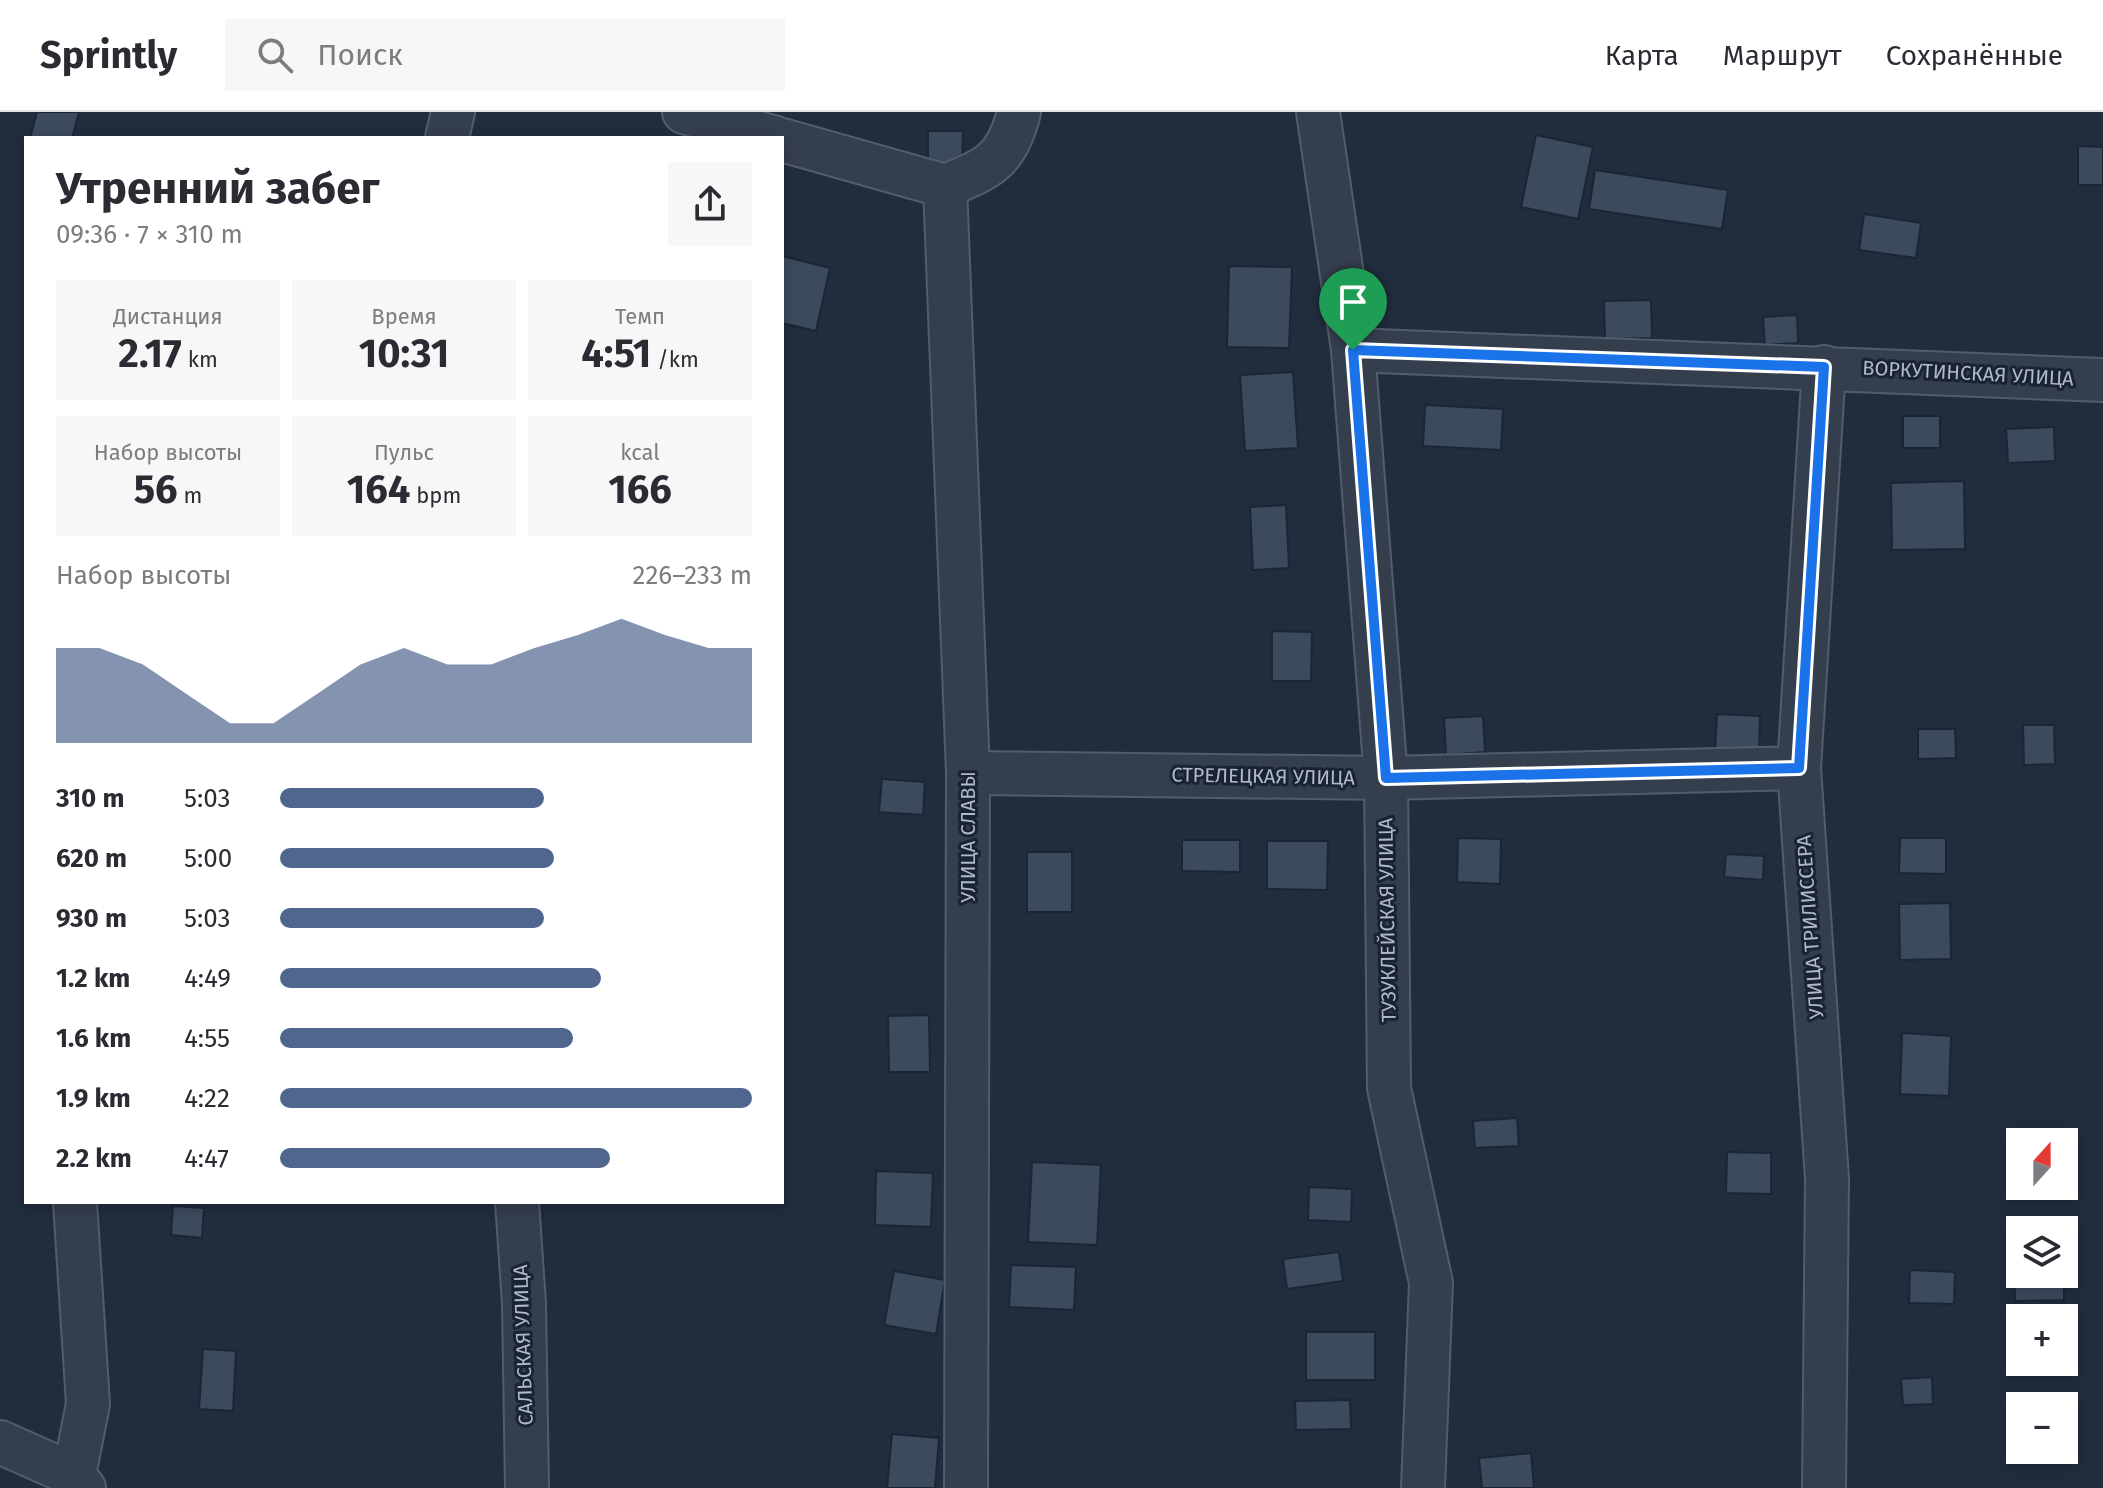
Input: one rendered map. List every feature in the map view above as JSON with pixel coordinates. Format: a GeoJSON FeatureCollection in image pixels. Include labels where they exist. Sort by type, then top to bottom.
{"type":"FeatureCollection","features":[{"type":"Feature","properties":{"kind":"street"},"geometry":{"type":"LineString","coordinates":[[447,136],[453,112]]}},
{"type":"Feature","properties":{"kind":"street"},"geometry":{"type":"LineString","coordinates":[[684,112],[769,136]]}},
{"type":"Feature","properties":{"kind":"street"},"geometry":{"type":"LineString","coordinates":[[784,141],[945,186],[989,169],[1014,132],[1019,112]]}},
{"type":"Feature","properties":{"kind":"street","name":"ТУЗУКЛЕЙСКАЯ УЛИЦА"},"geometry":{"type":"LineString","coordinates":[[1318,112],[1353,350],[1386,778],[1389,1088],[1431,1283],[1423,1488]]}},
{"type":"Feature","properties":{"kind":"street","name":"УЛИЦА СЛАВЫ"},"geometry":{"type":"LineString","coordinates":[[945,186],[968,773],[966,1488]]}},
{"type":"Feature","properties":{"kind":"street","name":"ВОРКУТИНСКАЯ УЛИЦА"},"geometry":{"type":"LineString","coordinates":[[1353,350],[2103,380]]}},
{"type":"Feature","properties":{"kind":"street","name":"УЛИЦА ТРИЛИССЕРА"},"geometry":{"type":"LineString","coordinates":[[1824,367],[1799,768],[1827,1179],[1824,1488]]}},
{"type":"Feature","properties":{"kind":"street","name":"СТРЕЛЕЦКАЯ УЛИЦА"},"geometry":{"type":"LineString","coordinates":[[968,773],[1386,778],[1799,768]]}},
{"type":"Feature","properties":{"kind":"street"},"geometry":{"type":"LineString","coordinates":[[0,1442],[79,1482],[88,1404],[75,1204]]}},
{"type":"Feature","properties":{"kind":"street","name":"САЛЬСКАЯ УЛИЦА"},"geometry":{"type":"LineString","coordinates":[[517,1204],[524,1303],[527,1488]]}},
{"type":"Feature","properties":{"kind":"building"},"geometry":{"type":"Polygon","coordinates":[[[37,112],[79,112],[73,136],[31,136],[37,112]]]}},
{"type":"Feature","properties":{"kind":"building"},"geometry":{"type":"Polygon","coordinates":[[[928,131],[963,131],[962,166],[928,165],[928,131]]]}},
{"type":"Feature","properties":{"kind":"building"},"geometry":{"type":"Polygon","coordinates":[[[1536,135],[1593,147],[1578,219],[1521,207],[1536,135]]]}},
{"type":"Feature","properties":{"kind":"building"},"geometry":{"type":"Polygon","coordinates":[[[2078,146],[2103,147],[2103,185],[2078,185],[2078,146]]]}},
{"type":"Feature","properties":{"kind":"building"},"geometry":{"type":"Polygon","coordinates":[[[1595,170],[1728,190],[1722,229],[1589,209],[1595,170]]]}},
{"type":"Feature","properties":{"kind":"building"},"geometry":{"type":"Polygon","coordinates":[[[1864,214],[1921,223],[1916,258],[1859,250],[1864,214]]]}},
{"type":"Feature","properties":{"kind":"building"},"geometry":{"type":"Polygon","coordinates":[[[784,256],[830,268],[816,331],[784,323],[784,256]]]}},
{"type":"Feature","properties":{"kind":"building"},"geometry":{"type":"Polygon","coordinates":[[[1229,266],[1292,267],[1289,348],[1227,347],[1229,266]]]}},
{"type":"Feature","properties":{"kind":"building"},"geometry":{"type":"Polygon","coordinates":[[[1651,300],[1652,338],[1605,339],[1604,301],[1651,300]]]}},
{"type":"Feature","properties":{"kind":"building"},"geometry":{"type":"Polygon","coordinates":[[[1797,315],[1798,343],[1765,345],[1763,317],[1797,315]]]}},
{"type":"Feature","properties":{"kind":"building"},"geometry":{"type":"Polygon","coordinates":[[[1293,372],[1298,448],[1245,451],[1240,375],[1293,372]]]}},
{"type":"Feature","properties":{"kind":"building"},"geometry":{"type":"Polygon","coordinates":[[[1425,405],[1503,409],[1501,450],[1423,446],[1425,405]]]}},
{"type":"Feature","properties":{"kind":"building"},"geometry":{"type":"Polygon","coordinates":[[[1903,416],[1940,416],[1940,448],[1903,448],[1903,416]]]}},
{"type":"Feature","properties":{"kind":"building"},"geometry":{"type":"Polygon","coordinates":[[[2054,427],[2055,461],[2008,463],[2006,429],[2054,427]]]}},
{"type":"Feature","properties":{"kind":"building"},"geometry":{"type":"Polygon","coordinates":[[[1964,481],[1965,549],[1892,550],[1891,483],[1964,481]]]}},
{"type":"Feature","properties":{"kind":"building"},"geometry":{"type":"Polygon","coordinates":[[[1286,505],[1289,568],[1253,570],[1250,507],[1286,505]]]}},
{"type":"Feature","properties":{"kind":"building"},"geometry":{"type":"Polygon","coordinates":[[[1272,631],[1312,632],[1311,681],[1272,681],[1272,631]]]}},
{"type":"Feature","properties":{"kind":"building"},"geometry":{"type":"Polygon","coordinates":[[[1717,714],[1760,716],[1759,754],[1715,751],[1717,714]]]}},
{"type":"Feature","properties":{"kind":"building"},"geometry":{"type":"Polygon","coordinates":[[[1483,716],[1485,752],[1446,755],[1444,718],[1483,716]]]}},
{"type":"Feature","properties":{"kind":"building"},"geometry":{"type":"Polygon","coordinates":[[[2023,725],[2054,725],[2055,764],[2024,765],[2023,725]]]}},
{"type":"Feature","properties":{"kind":"building"},"geometry":{"type":"Polygon","coordinates":[[[1918,729],[1955,729],[1956,758],[1918,759],[1918,729]]]}},
{"type":"Feature","properties":{"kind":"building"},"geometry":{"type":"Polygon","coordinates":[[[882,779],[925,782],[923,815],[879,812],[882,779]]]}},
{"type":"Feature","properties":{"kind":"building"},"geometry":{"type":"Polygon","coordinates":[[[1458,838],[1501,839],[1500,884],[1457,882],[1458,838]]]}},
{"type":"Feature","properties":{"kind":"building"},"geometry":{"type":"Polygon","coordinates":[[[1900,838],[1946,838],[1946,874],[1899,873],[1900,838]]]}},
{"type":"Feature","properties":{"kind":"building"},"geometry":{"type":"Polygon","coordinates":[[[1182,840],[1240,840],[1240,872],[1182,871],[1182,840]]]}},
{"type":"Feature","properties":{"kind":"building"},"geometry":{"type":"Polygon","coordinates":[[[1267,841],[1328,841],[1327,890],[1267,889],[1267,841]]]}},
{"type":"Feature","properties":{"kind":"building"},"geometry":{"type":"Polygon","coordinates":[[[1027,852],[1072,852],[1072,912],[1027,912],[1027,852]]]}},
{"type":"Feature","properties":{"kind":"building"},"geometry":{"type":"Polygon","coordinates":[[[1726,854],[1764,856],[1763,880],[1724,877],[1726,854]]]}},
{"type":"Feature","properties":{"kind":"building"},"geometry":{"type":"Polygon","coordinates":[[[1950,903],[1951,959],[1900,960],[1899,904],[1950,903]]]}},
{"type":"Feature","properties":{"kind":"building"},"geometry":{"type":"Polygon","coordinates":[[[929,1015],[930,1072],[889,1072],[888,1016],[929,1015]]]}},
{"type":"Feature","properties":{"kind":"building"},"geometry":{"type":"Polygon","coordinates":[[[1902,1033],[1951,1036],[1949,1096],[1900,1094],[1902,1033]]]}},
{"type":"Feature","properties":{"kind":"building"},"geometry":{"type":"Polygon","coordinates":[[[1517,1118],[1519,1146],[1475,1148],[1473,1121],[1517,1118]]]}},
{"type":"Feature","properties":{"kind":"building"},"geometry":{"type":"Polygon","coordinates":[[[1727,1152],[1771,1153],[1771,1194],[1726,1193],[1727,1152]]]}},
{"type":"Feature","properties":{"kind":"building"},"geometry":{"type":"Polygon","coordinates":[[[1032,1162],[1101,1165],[1097,1245],[1028,1242],[1032,1162]]]}},
{"type":"Feature","properties":{"kind":"building"},"geometry":{"type":"Polygon","coordinates":[[[876,1171],[933,1173],[931,1227],[875,1225],[876,1171]]]}},
{"type":"Feature","properties":{"kind":"building"},"geometry":{"type":"Polygon","coordinates":[[[1309,1187],[1352,1189],[1351,1222],[1308,1220],[1309,1187]]]}},
{"type":"Feature","properties":{"kind":"building"},"geometry":{"type":"Polygon","coordinates":[[[173,1206],[204,1208],[202,1238],[171,1235],[173,1206]]]}},
{"type":"Feature","properties":{"kind":"building"},"geometry":{"type":"Polygon","coordinates":[[[1339,1252],[1343,1281],[1287,1289],[1283,1259],[1339,1252]]]}},
{"type":"Feature","properties":{"kind":"building"},"geometry":{"type":"Polygon","coordinates":[[[1011,1265],[1076,1267],[1074,1310],[1009,1307],[1011,1265]]]}},
{"type":"Feature","properties":{"kind":"building"},"geometry":{"type":"Polygon","coordinates":[[[1910,1270],[1955,1272],[1954,1304],[1909,1303],[1910,1270]]]}},
{"type":"Feature","properties":{"kind":"building"},"geometry":{"type":"Polygon","coordinates":[[[894,1271],[945,1280],[936,1334],[884,1325],[894,1271]]]}},
{"type":"Feature","properties":{"kind":"building"},"geometry":{"type":"Polygon","coordinates":[[[2015,1288],[2064,1288],[2064,1300],[2015,1301],[2015,1288]]]}},
{"type":"Feature","properties":{"kind":"building"},"geometry":{"type":"Polygon","coordinates":[[[1306,1332],[1375,1332],[1375,1380],[1306,1380],[1306,1332]]]}},
{"type":"Feature","properties":{"kind":"building"},"geometry":{"type":"Polygon","coordinates":[[[203,1349],[236,1351],[233,1411],[199,1409],[203,1349]]]}},
{"type":"Feature","properties":{"kind":"building"},"geometry":{"type":"Polygon","coordinates":[[[1932,1377],[1933,1404],[1903,1405],[1901,1379],[1932,1377]]]}},
{"type":"Feature","properties":{"kind":"building"},"geometry":{"type":"Polygon","coordinates":[[[1350,1400],[1351,1429],[1296,1430],[1295,1401],[1350,1400]]]}},
{"type":"Feature","properties":{"kind":"building"},"geometry":{"type":"Polygon","coordinates":[[[892,1434],[939,1438],[935,1488],[887,1488],[892,1434]]]}},
{"type":"Feature","properties":{"kind":"building"},"geometry":{"type":"Polygon","coordinates":[[[1531,1453],[1534,1488],[1482,1488],[1479,1458],[1531,1453]]]}},
{"type":"Feature","properties":{"kind":"route"},"geometry":{"type":"LineString","coordinates":[[1353,350],[1824,367],[1799,768],[1386,778],[1353,350]]}}]}
